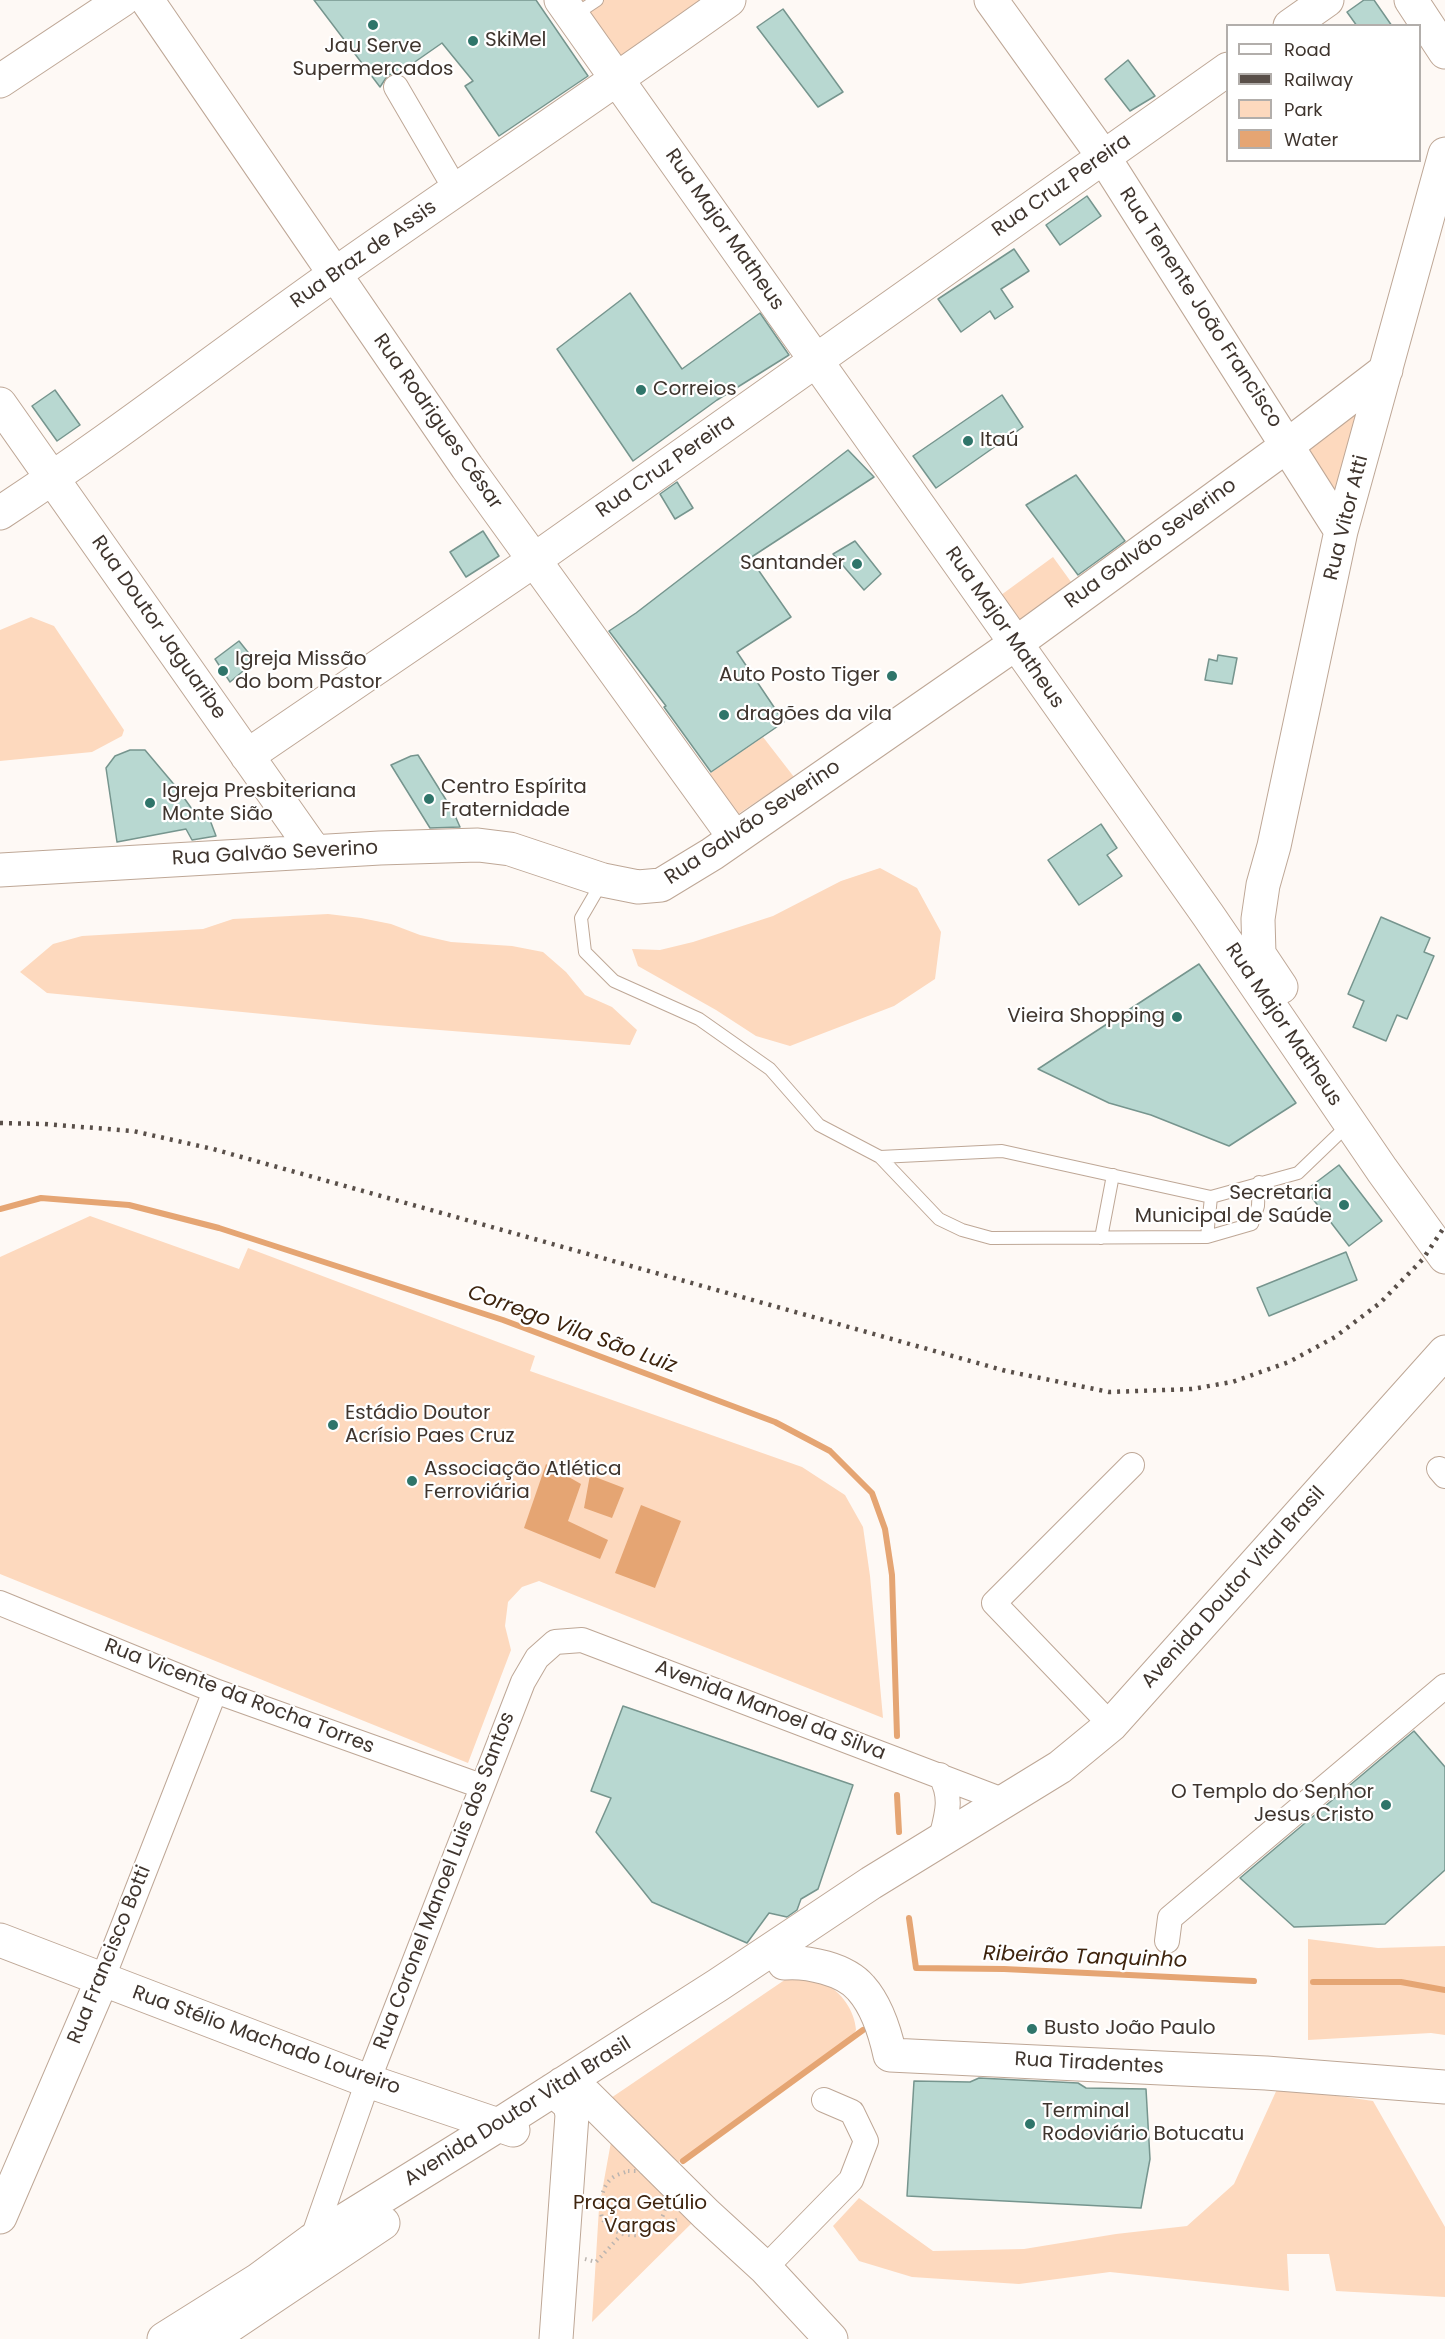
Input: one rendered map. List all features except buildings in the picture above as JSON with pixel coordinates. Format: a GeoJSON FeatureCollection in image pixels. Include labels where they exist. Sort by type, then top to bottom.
{"type":"FeatureCollection","features":[{"type":"Feature","properties":{"kind":"main road"},"geometry":{"type":"LineString","coordinates":[[0,81],[122,0]]}},
{"type":"Feature","properties":{"kind":"main road","name":"Rua Rodrigues César"},"geometry":{"type":"LineString","coordinates":[[147,0],[533,560],[735,838]]}},
{"type":"Feature","properties":{"kind":"main road","name":"Rua Braz de Assis"},"geometry":{"type":"LineString","coordinates":[[0,513],[53,478],[335,274],[618,80],[729,0]]}},
{"type":"Feature","properties":{"kind":"main road","name":"Rua Tenente João Francisco"},"geometry":{"type":"LineString","coordinates":[[991,0],[1103,156],[1341,531]]}},
{"type":"Feature","properties":{"kind":"main road"},"geometry":{"type":"LineString","coordinates":[[1293,24],[1327,0]]}},
{"type":"Feature","properties":{"kind":"main road"},"geometry":{"type":"LineString","coordinates":[[1412,0],[1445,52]]}},
{"type":"Feature","properties":{"kind":"main road","name":"Rua Major Matheus"},"geometry":{"type":"LineString","coordinates":[[577,6],[618,80],[804,342],[815,362],[1208,915],[1445,1257]]}},
{"type":"Feature","properties":{"kind":"main road","name":"Rua Cruz Pereira"},"geometry":{"type":"LineString","coordinates":[[248,756],[533,560],[1226,70]]}},
{"type":"Feature","properties":{"kind":"main road","name":"Rua Vitor Atti"},"geometry":{"type":"LineString","coordinates":[[1263,885],[1274,846],[1341,531],[1445,154]]}},
{"type":"Feature","properties":{"kind":"main road","name":"Rua Galvão Severino"},"geometry":{"type":"LineString","coordinates":[[0,870],[478,845],[510,849],[603,880],[638,887],[661,885],[735,838],[1015,644],[1288,445],[1386,370]]}},
{"type":"Feature","properties":{"kind":"main road","name":"Rua Doutor Jaguaribe"},"geometry":{"type":"LineString","coordinates":[[0,404],[315,852]]}},
{"type":"Feature","properties":{"kind":"main road"},"geometry":{"type":"LineString","coordinates":[[1208,915],[1239,906],[1263,885]]}},
{"type":"Feature","properties":{"kind":"main road","name":"Rua Major Matheus"},"geometry":{"type":"LineString","coordinates":[[1263,885],[1258,919],[1259,954],[1445,1224]]}},
{"type":"Feature","properties":{"kind":"main road","name":"Avenida Doutor Vital Brasil"},"geometry":{"type":"LineString","coordinates":[[568,2093],[718,1985],[871,1883],[941,1846],[1005,1801],[1060,1767],[1111,1725],[1445,1352]]}},
{"type":"Feature","properties":{"kind":"main road","name":"Avenida Doutor Vital Brasil"},"geometry":{"type":"LineString","coordinates":[[210,2339],[238,2327],[300,2277],[512,2129],[784,1963],[910,1881],[941,1846]]}},
{"type":"Feature","properties":{"kind":"main road","name":"Rua Stélio Machado Loureiro"},"geometry":{"type":"LineString","coordinates":[[0,1940],[368,2081],[512,2129]]}},
{"type":"Feature","properties":{"kind":"main road","name":"Rua Tiradentes"},"geometry":{"type":"LineString","coordinates":[[784,1963],[809,1963],[831,1969],[861,1987],[882,2024],[890,2055],[1266,2073],[1445,2087]]}},
{"type":"Feature","properties":{"kind":"main road","name":"Rua Francisco Botti"},"geometry":{"type":"LineString","coordinates":[[0,2217],[6,2185],[102,1980]]}},
{"type":"Feature","properties":{"kind":"main road"},"geometry":{"type":"LineString","coordinates":[[568,2093],[632,2140],[706,2214],[765,2268],[831,2339]]}},
{"type":"Feature","properties":{"kind":"main road"},"geometry":{"type":"LineString","coordinates":[[556,2339],[572,2115],[568,2093]]}},
{"type":"Feature","properties":{"kind":"main road","name":"Avenida Doutor Vital Brasil"},"geometry":{"type":"LineString","coordinates":[[166,2338],[258,2280],[311,2241],[512,2129]]}},
{"type":"Feature","properties":{"kind":"main road"},"geometry":{"type":"LineString","coordinates":[[568,2168],[583,2149],[594,2142],[609,2138],[632,2140]]}},
{"type":"Feature","properties":{"kind":"street"},"geometry":{"type":"LineString","coordinates":[[396,87],[456,190]]}},
{"type":"Feature","properties":{"kind":"street"},"geometry":{"type":"LineString","coordinates":[[1111,1725],[994,1603],[1132,1465]]}},
{"type":"Feature","properties":{"kind":"street","name":"Rua Vicente da Rocha Torres"},"geometry":{"type":"LineString","coordinates":[[0,1603],[215,1691],[481,1786]]}},
{"type":"Feature","properties":{"kind":"street","name":"Avenida Manoel da Silva"},"geometry":{"type":"LineString","coordinates":[[537,1658],[555,1642],[582,1640],[1005,1801]]}},
{"type":"Feature","properties":{"kind":"street","name":"Rua Coronel Manoel Luis dos Santos"},"geometry":{"type":"LineString","coordinates":[[300,2277],[368,2081],[481,1786],[523,1682],[537,1658]]}},
{"type":"Feature","properties":{"kind":"street"},"geometry":{"type":"LineString","coordinates":[[1167,1941],[1170,1918],[1445,1686]]}},
{"type":"Feature","properties":{"kind":"street","name":"Rua Francisco Botti"},"geometry":{"type":"LineString","coordinates":[[102,1980],[215,1691]]}},
{"type":"Feature","properties":{"kind":"street"},"geometry":{"type":"LineString","coordinates":[[940,1775],[947,1786],[948,1796],[948,1810],[941,1846]]}},
{"type":"Feature","properties":{"kind":"street"},"geometry":{"type":"LineString","coordinates":[[765,2268],[851,2180],[866,2141],[852,2112],[824,2100]]}},
{"type":"Feature","properties":{"kind":"lane"},"geometry":{"type":"LineString","coordinates":[[603,880],[581,918],[585,951],[614,981],[699,1019],[770,1069],[819,1125],[880,1157],[939,1220],[962,1230],[991,1238],[1207,1237],[1252,1224],[1258,1206],[1259,1182]]}},
{"type":"Feature","properties":{"kind":"lane"},"geometry":{"type":"LineString","coordinates":[[880,1157],[1002,1151],[1211,1197],[1298,1173],[1350,1123]]}},
{"type":"Feature","properties":{"kind":"lane"},"geometry":{"type":"LineString","coordinates":[[1101,1238],[1113,1175]]}},
{"type":"Feature","properties":{"kind":"lane"},"geometry":{"type":"LineString","coordinates":[[1207,1237],[1211,1197]]}},
{"type":"Feature","properties":{"kind":"path"},"geometry":{"type":"LineString","coordinates":[[562,2254],[596,2262],[621,2235],[645,2234],[657,2224],[667,2206],[667,2193],[659,2177],[644,2171],[628,2171],[611,2179],[604,2189],[600,2208],[607,2226],[621,2235]]}},
{"type":"Feature","properties":{"kind":"green space"},"geometry":{"type":"Polygon","coordinates":[[[571,0],[712,0],[618,66],[571,0]]]}},
{"type":"Feature","properties":{"kind":"green space"},"geometry":{"type":"Polygon","coordinates":[[[1371,392],[1338,507],[1301,452],[1371,392]]]}},
{"type":"Feature","properties":{"kind":"green space"},"geometry":{"type":"Polygon","coordinates":[[[1053,557],[1074,586],[1017,627],[997,598],[1053,557]]]}},
{"type":"Feature","properties":{"kind":"green space"},"geometry":{"type":"Polygon","coordinates":[[[31,617],[54,626],[124,730],[122,736],[92,752],[0,761],[0,630],[31,617]]]}},
{"type":"Feature","properties":{"kind":"green space"},"geometry":{"type":"Polygon","coordinates":[[[763,737],[794,777],[738,814],[709,774],[763,737]]]}},
{"type":"Feature","properties":{"kind":"green space"},"geometry":{"type":"Polygon","coordinates":[[[880,868],[917,888],[941,932],[935,979],[894,1006],[790,1046],[756,1036],[716,1010],[638,966],[632,949],[660,950],[693,942],[773,916],[841,881],[880,868]]]}},
{"type":"Feature","properties":{"kind":"green space"},"geometry":{"type":"Polygon","coordinates":[[[328,914],[391,924],[420,935],[451,942],[512,946],[543,952],[566,972],[585,995],[612,1007],[637,1030],[630,1045],[376,1025],[47,993],[20,972],[53,944],[82,936],[203,929],[233,919],[328,914]]]}},
{"type":"Feature","properties":{"kind":"green space","name":"Associação Atlética Ferroviária"},"geometry":{"type":"Polygon","coordinates":[[[90,1216],[239,1269],[248,1248],[535,1356],[530,1371],[802,1467],[845,1495],[863,1527],[870,1576],[883,1718],[539,1581],[522,1587],[508,1602],[505,1626],[511,1650],[468,1763],[0,1574],[0,1257],[90,1216]]]}},
{"type":"Feature","properties":{"kind":"green space"},"geometry":{"type":"Polygon","coordinates":[[[1308,1939],[1378,1948],[1445,1946],[1445,2035],[1431,2033],[1308,2040],[1308,1939]]]}},
{"type":"Feature","properties":{"kind":"green space"},"geometry":{"type":"Polygon","coordinates":[[[789,1977],[820,1983],[836,1991],[853,2016],[856,2030],[853,2035],[681,2160],[669,2172],[608,2100],[789,1977]]]}},
{"type":"Feature","properties":{"kind":"green space"},"geometry":{"type":"Polygon","coordinates":[[[1278,2087],[1373,2101],[1445,2227],[1445,2297],[1336,2291],[1329,2254],[1287,2254],[1289,2291],[1110,2272],[1019,2284],[912,2277],[859,2261],[833,2226],[859,2198],[933,2251],[1024,2249],[1116,2234],[1187,2226],[1234,2184],[1278,2087]]]}},
{"type":"Feature","properties":{"kind":"green space","name":"Praça Getúlio Vargas"},"geometry":{"type":"Polygon","coordinates":[[[611,2142],[700,2215],[592,2322],[599,2208],[611,2142]]]}},
{"type":"Feature","properties":{"kind":"water"},"geometry":{"type":"Polygon","coordinates":[[[546,1464],[581,1484],[568,1521],[608,1540],[600,1559],[524,1528],[546,1464]]]}},
{"type":"Feature","properties":{"kind":"water"},"geometry":{"type":"Polygon","coordinates":[[[590,1475],[624,1488],[612,1518],[584,1508],[590,1475]]]}},
{"type":"Feature","properties":{"kind":"water"},"geometry":{"type":"Polygon","coordinates":[[[641,1505],[681,1521],[655,1588],[615,1573],[641,1505]]]}},
{"type":"Feature","properties":{"kind":"waterway","name":"Corrego Vila São Luiz"},"geometry":{"type":"LineString","coordinates":[[0,1209],[41,1198],[129,1205],[219,1228],[503,1320],[775,1422],[830,1451],[872,1493],[885,1529],[892,1575],[897,1736]]}},
{"type":"Feature","properties":{"kind":"waterway","name":"Corrego Vila São Luiz"},"geometry":{"type":"LineString","coordinates":[[897,1795],[899,1832]]}},
{"type":"Feature","properties":{"kind":"waterway","name":"Ribeirão Tanquinho"},"geometry":{"type":"LineString","coordinates":[[909,1918],[916,1968],[1004,1969],[1254,1981]]}},
{"type":"Feature","properties":{"kind":"waterway","name":"Ribeirão Tanquinho"},"geometry":{"type":"LineString","coordinates":[[1313,1982],[1401,1982],[1445,1990]]}},
{"type":"Feature","properties":{"kind":"waterway","name":"Ribeirão Tanquinho"},"geometry":{"type":"LineString","coordinates":[[683,2161],[863,2030]]}},
{"type":"Feature","properties":{"kind":"railway"},"geometry":{"type":"LineString","coordinates":[[0,1123],[133,1131],[213,1149],[1006,1371],[1109,1392],[1192,1389],[1232,1382],[1289,1362],[1335,1337],[1380,1303],[1423,1259],[1445,1226]]}},
{"type":"Feature","properties":{"kind":"place","name":"Jau Serve Supermercados"},"geometry":{"type":"Point","coordinates":[373,25]}},
{"type":"Feature","properties":{"kind":"place","name":"SkiMel"},"geometry":{"type":"Point","coordinates":[473,41]}},
{"type":"Feature","properties":{"kind":"place","name":"Correios"},"geometry":{"type":"Point","coordinates":[641,390]}},
{"type":"Feature","properties":{"kind":"place","name":"Itaú"},"geometry":{"type":"Point","coordinates":[968,441]}},
{"type":"Feature","properties":{"kind":"place","name":"Santander"},"geometry":{"type":"Point","coordinates":[857,564]}},
{"type":"Feature","properties":{"kind":"place","name":"Igreja Missão do bom Pastor"},"geometry":{"type":"Point","coordinates":[223,671]}},
{"type":"Feature","properties":{"kind":"place","name":"Auto Posto Tiger"},"geometry":{"type":"Point","coordinates":[892,676]}},
{"type":"Feature","properties":{"kind":"place","name":"dragões da vila"},"geometry":{"type":"Point","coordinates":[724,715]}},
{"type":"Feature","properties":{"kind":"place","name":"Centro Espírita Fraternidade"},"geometry":{"type":"Point","coordinates":[429,799]}},
{"type":"Feature","properties":{"kind":"place","name":"Igreja Presbiteriana Monte Sião"},"geometry":{"type":"Point","coordinates":[150,803]}},
{"type":"Feature","properties":{"kind":"place","name":"Vieira Shopping"},"geometry":{"type":"Point","coordinates":[1177,1017]}},
{"type":"Feature","properties":{"kind":"place","name":"Secretaria Municipal de Saúde"},"geometry":{"type":"Point","coordinates":[1344,1205]}},
{"type":"Feature","properties":{"kind":"place","name":"Estádio Doutor Acrísio Paes Cruz"},"geometry":{"type":"Point","coordinates":[333,1425]}},
{"type":"Feature","properties":{"kind":"place","name":"Associação Atlética Ferroviária"},"geometry":{"type":"Point","coordinates":[412,1481]}},
{"type":"Feature","properties":{"kind":"place","name":"O Templo do Senhor Jesus Cristo"},"geometry":{"type":"Point","coordinates":[1386,1805]}},
{"type":"Feature","properties":{"kind":"place","name":"Busto João Paulo"},"geometry":{"type":"Point","coordinates":[1032,2029]}},
{"type":"Feature","properties":{"kind":"place","name":"Terminal Rodoviário Botucatu"},"geometry":{"type":"Point","coordinates":[1030,2124]}}]}
